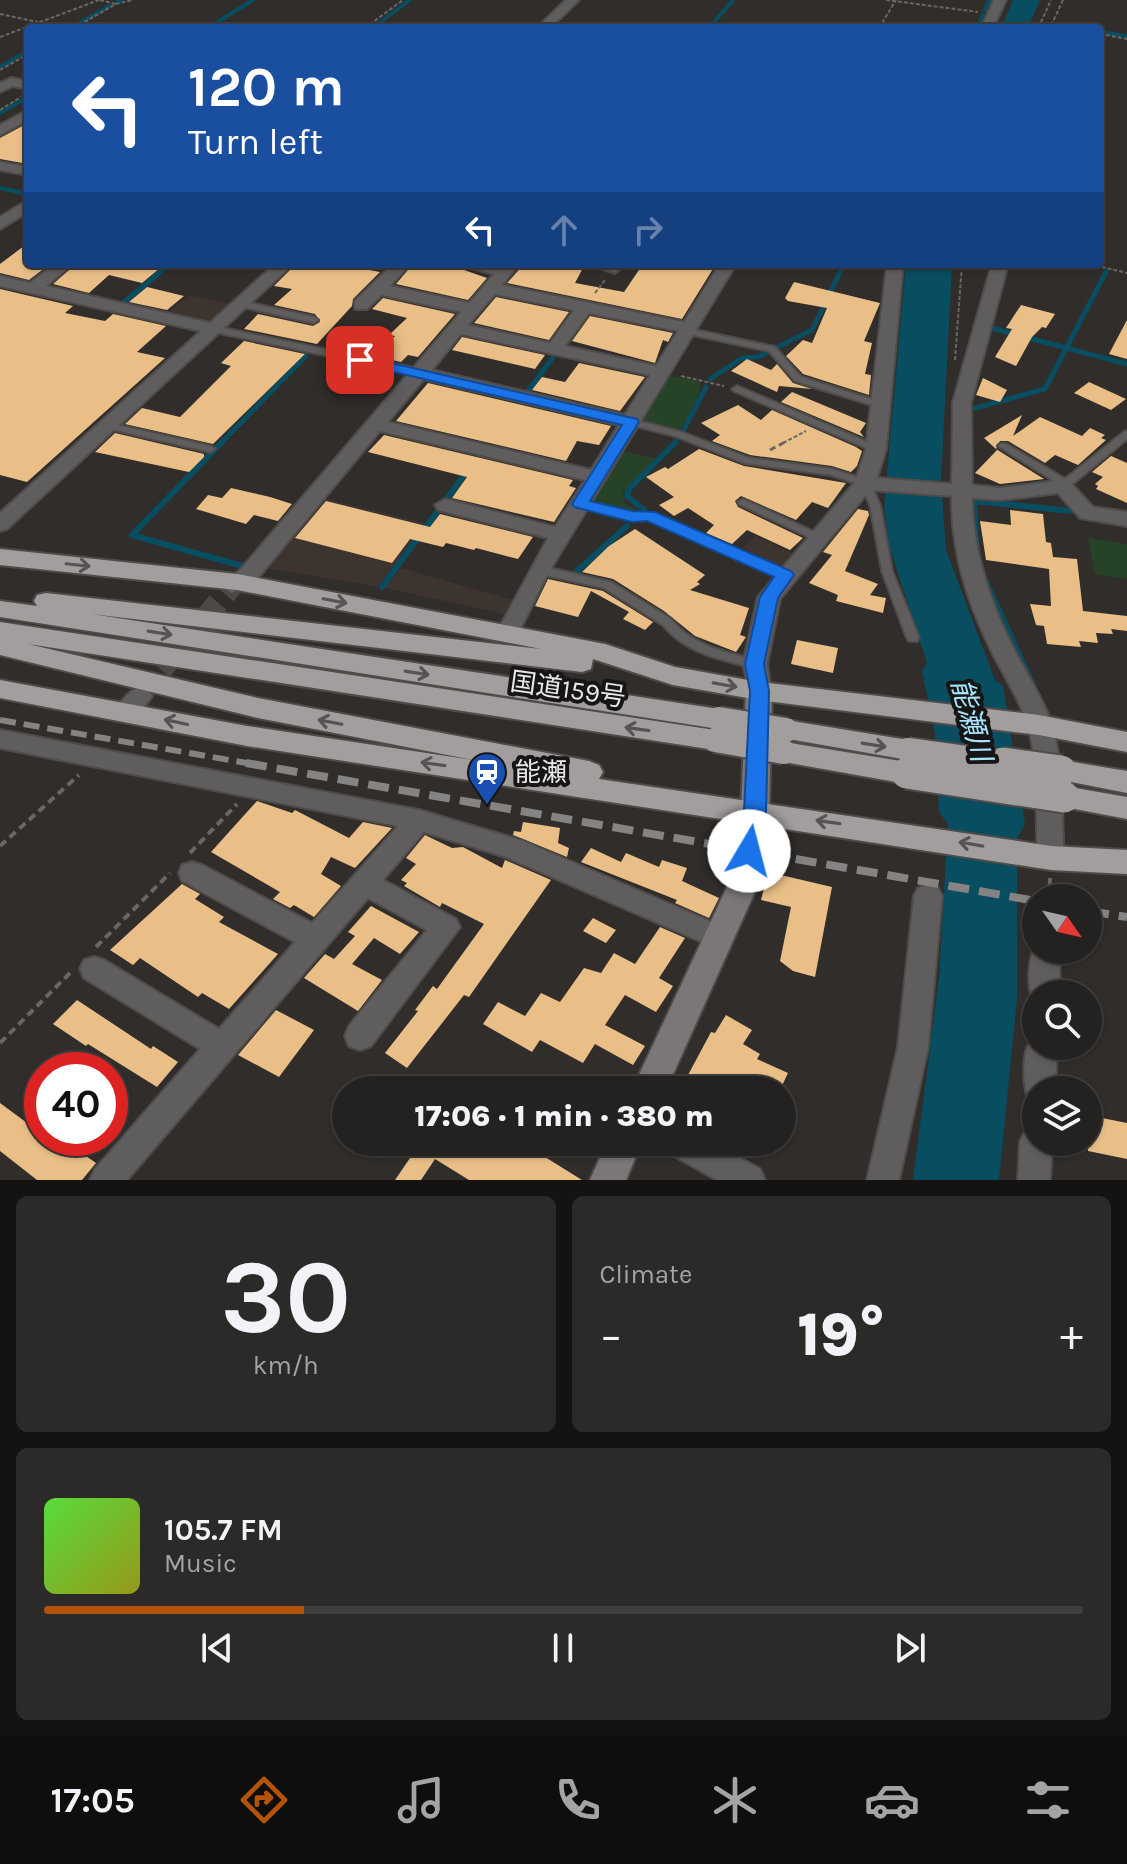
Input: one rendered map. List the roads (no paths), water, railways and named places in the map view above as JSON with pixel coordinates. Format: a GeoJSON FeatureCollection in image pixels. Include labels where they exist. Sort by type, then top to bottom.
{"type":"FeatureCollection","features":[{"type":"Feature","properties":{"kind":"highway"},"geometry":{"type":"LineString","coordinates":[[0,557],[234,584],[605,653],[673,676]]}},
{"type":"Feature","properties":{"kind":"highway"},"geometry":{"type":"LineString","coordinates":[[0,597],[107,606],[673,676],[757,677],[914,708],[1042,725],[1127,731]]}},
{"type":"Feature","properties":{"kind":"highway","name":"国道159号"},"geometry":{"type":"LineString","coordinates":[[0,609],[907,762],[1062,784],[1127,782]]}},
{"type":"Feature","properties":{"kind":"highway","name":"国道159号"},"geometry":{"type":"LineString","coordinates":[[0,631],[717,730]]}},
{"type":"Feature","properties":{"kind":"highway"},"geometry":{"type":"LineString","coordinates":[[0,646],[258,708],[612,776],[707,805]]}},
{"type":"Feature","properties":{"kind":"highway"},"geometry":{"type":"LineString","coordinates":[[0,689],[134,704],[247,736],[905,833],[1051,858],[1127,875]]}},
{"type":"Feature","properties":{"kind":"highway"},"geometry":{"type":"LineString","coordinates":[[1042,725],[1127,742]]}},
{"type":"Feature","properties":{"kind":"highway","name":"国道159号"},"geometry":{"type":"LineString","coordinates":[[1062,784],[1127,808]]}},
{"type":"Feature","properties":{"kind":"highway"},"geometry":{"type":"LineString","coordinates":[[1051,858],[1127,862]]}},
{"type":"Feature","properties":{"kind":"street"},"geometry":{"type":"LineString","coordinates":[[547,24],[573,0]]}},
{"type":"Feature","properties":{"kind":"street"},"geometry":{"type":"LineString","coordinates":[[989,24],[1000,0]]}},
{"type":"Feature","properties":{"kind":"street"},"geometry":{"type":"LineString","coordinates":[[0,88],[11,82],[24,84]]}},
{"type":"Feature","properties":{"kind":"street"},"geometry":{"type":"LineString","coordinates":[[0,131],[24,116]]}},
{"type":"Feature","properties":{"kind":"street"},"geometry":{"type":"LineString","coordinates":[[0,131],[24,135]]}},
{"type":"Feature","properties":{"kind":"street"},"geometry":{"type":"LineString","coordinates":[[0,166],[24,170]]}},
{"type":"Feature","properties":{"kind":"street"},"geometry":{"type":"LineString","coordinates":[[0,224],[24,208]]}},
{"type":"Feature","properties":{"kind":"street"},"geometry":{"type":"LineString","coordinates":[[0,300],[58,268]]}},
{"type":"Feature","properties":{"kind":"street"},"geometry":{"type":"LineString","coordinates":[[0,524],[281,268]]}},
{"type":"Feature","properties":{"kind":"street"},"geometry":{"type":"LineString","coordinates":[[361,305],[398,268]]}},
{"type":"Feature","properties":{"kind":"street"},"geometry":{"type":"LineString","coordinates":[[234,584],[249,574],[507,268]]}},
{"type":"Feature","properties":{"kind":"street"},"geometry":{"type":"LineString","coordinates":[[507,634],[540,570],[725,268]]}},
{"type":"Feature","properties":{"kind":"street"},"geometry":{"type":"LineString","coordinates":[[655,1076],[742,887],[755,812],[757,677],[769,597],[785,575],[870,484],[895,268]]}},
{"type":"Feature","properties":{"kind":"street"},"geometry":{"type":"LineString","coordinates":[[999,268],[962,402],[957,493],[972,576],[1042,725],[1051,858]]}},
{"type":"Feature","properties":{"kind":"street"},"geometry":{"type":"LineString","coordinates":[[0,281],[213,329]]}},
{"type":"Feature","properties":{"kind":"street"},"geometry":{"type":"LineString","coordinates":[[490,288],[687,329]]}},
{"type":"Feature","properties":{"kind":"street"},"geometry":{"type":"LineString","coordinates":[[378,289],[472,309]]}},
{"type":"Feature","properties":{"kind":"street"},"geometry":{"type":"LineString","coordinates":[[554,349],[585,307]]}},
{"type":"Feature","properties":{"kind":"street"},"geometry":{"type":"LineString","coordinates":[[456,328],[661,372]]}},
{"type":"Feature","properties":{"kind":"street"},"geometry":{"type":"LineString","coordinates":[[419,372],[631,422]]}},
{"type":"Feature","properties":{"kind":"street"},"geometry":{"type":"LineString","coordinates":[[377,425],[597,477]]}},
{"type":"Feature","properties":{"kind":"street"},"geometry":{"type":"LineString","coordinates":[[870,484],[1001,494],[1065,485],[1087,513],[1127,519]]}},
{"type":"Feature","properties":{"kind":"street"},"geometry":{"type":"LineString","coordinates":[[445,505],[561,535]]}},
{"type":"Feature","properties":{"kind":"street"},"geometry":{"type":"LineString","coordinates":[[0,739],[419,820],[514,849],[718,937]]}},
{"type":"Feature","properties":{"kind":"street"},"geometry":{"type":"LineString","coordinates":[[106,1180],[419,820]]}},
{"type":"Feature","properties":{"kind":"street"},"geometry":{"type":"LineString","coordinates":[[185,865],[314,938]]}},
{"type":"Feature","properties":{"kind":"street"},"geometry":{"type":"LineString","coordinates":[[360,1036],[446,927],[364,883]]}},
{"type":"Feature","properties":{"kind":"street"},"geometry":{"type":"LineString","coordinates":[[883,1180],[913,1047],[928,896]]}},
{"type":"Feature","properties":{"kind":"street"},"geometry":{"type":"LineString","coordinates":[[86,963],[221,1046]]}},
{"type":"Feature","properties":{"kind":"street"},"geometry":{"type":"LineString","coordinates":[[608,1180],[619,1156]]}},
{"type":"Feature","properties":{"kind":"street"},"geometry":{"type":"LineString","coordinates":[[705,1156],[749,1180]]}},
{"type":"Feature","properties":{"kind":"street"},"geometry":{"type":"LineString","coordinates":[[1034,1180],[1035,1156]]}},
{"type":"Feature","properties":{"kind":"lane"},"geometry":{"type":"LineString","coordinates":[[241,304],[314,320]]}},
{"type":"Feature","properties":{"kind":"lane"},"geometry":{"type":"LineString","coordinates":[[213,329],[419,372]]}},
{"type":"Feature","properties":{"kind":"lane"},"geometry":{"type":"LineString","coordinates":[[687,329],[774,351],[798,379],[878,404]]}},
{"type":"Feature","properties":{"kind":"lane"},"geometry":{"type":"LineString","coordinates":[[737,389],[876,449]]}},
{"type":"Feature","properties":{"kind":"lane"},"geometry":{"type":"LineString","coordinates":[[631,422],[678,434],[747,461],[832,472],[870,484],[887,571],[913,638]]}},
{"type":"Feature","properties":{"kind":"lane"},"geometry":{"type":"LineString","coordinates":[[109,426],[210,449]]}},
{"type":"Feature","properties":{"kind":"lane"},"geometry":{"type":"LineString","coordinates":[[1003,446],[1065,485],[1126,435]]}},
{"type":"Feature","properties":{"kind":"lane"},"geometry":{"type":"LineString","coordinates":[[743,502],[819,538]]}},
{"type":"Feature","properties":{"kind":"lane"},"geometry":{"type":"LineString","coordinates":[[580,504],[632,516],[649,515],[785,575]]}},
{"type":"Feature","properties":{"kind":"lane"},"geometry":{"type":"LineString","coordinates":[[540,570],[607,585],[667,622],[672,630],[757,677]]}},
{"type":"Feature","properties":{"kind":"water"},"geometry":{"type":"Polygon","coordinates":[[[1013,0],[1040,0],[1030,24],[1003,24],[1013,0]]]}},
{"type":"Feature","properties":{"kind":"water","name":"能瀬川"},"geometry":{"type":"Polygon","coordinates":[[[906,268],[952,268],[941,481],[946,550],[995,680],[1003,686],[1025,824],[1017,839],[1017,999],[999,1180],[913,1180],[939,978],[948,824],[939,812],[935,735],[922,671],[927,663],[889,546],[884,507],[906,268]]]}},
{"type":"Feature","properties":{"kind":"waterway"},"geometry":{"type":"LineString","coordinates":[[117,2],[121,0]]}},
{"type":"Feature","properties":{"kind":"waterway"},"geometry":{"type":"LineString","coordinates":[[214,24],[253,0]]}},
{"type":"Feature","properties":{"kind":"waterway"},"geometry":{"type":"LineString","coordinates":[[377,24],[410,0]]}},
{"type":"Feature","properties":{"kind":"waterway"},"geometry":{"type":"LineString","coordinates":[[712,24],[733,0]]}},
{"type":"Feature","properties":{"kind":"waterway"},"geometry":{"type":"LineString","coordinates":[[985,10],[990,0]]}},
{"type":"Feature","properties":{"kind":"waterway"},"geometry":{"type":"LineString","coordinates":[[77,24],[110,6]]}},
{"type":"Feature","properties":{"kind":"waterway"},"geometry":{"type":"LineString","coordinates":[[979,24],[983,15]]}},
{"type":"Feature","properties":{"kind":"waterway"},"geometry":{"type":"LineString","coordinates":[[1104,33],[1127,36]]}},
{"type":"Feature","properties":{"kind":"waterway"},"geometry":{"type":"LineString","coordinates":[[0,67],[24,53]]}},
{"type":"Feature","properties":{"kind":"waterway"},"geometry":{"type":"LineString","coordinates":[[0,113],[24,99]]}},
{"type":"Feature","properties":{"kind":"waterway"},"geometry":{"type":"LineString","coordinates":[[0,188],[24,193]]}},
{"type":"Feature","properties":{"kind":"waterway"},"geometry":{"type":"LineString","coordinates":[[18,192],[24,193]]}},
{"type":"Feature","properties":{"kind":"waterway"},"geometry":{"type":"LineString","coordinates":[[123,303],[165,268]]}},
{"type":"Feature","properties":{"kind":"waterway"},"geometry":{"type":"LineString","coordinates":[[710,379],[742,358],[758,357],[812,330],[842,268]]}},
{"type":"Feature","properties":{"kind":"waterway"},"geometry":{"type":"LineString","coordinates":[[1066,348],[1106,272]]}},
{"type":"Feature","properties":{"kind":"waterway"},"geometry":{"type":"LineString","coordinates":[[991,328],[1015,334]]}},
{"type":"Feature","properties":{"kind":"waterway"},"geometry":{"type":"LineString","coordinates":[[1025,337],[1066,348]]}},
{"type":"Feature","properties":{"kind":"waterway"},"geometry":{"type":"LineString","coordinates":[[972,409],[1045,389],[1066,348]]}},
{"type":"Feature","properties":{"kind":"waterway"},"geometry":{"type":"LineString","coordinates":[[1066,348],[1127,364]]}},
{"type":"Feature","properties":{"kind":"waterway"},"geometry":{"type":"LineString","coordinates":[[221,443],[306,356]]}},
{"type":"Feature","properties":{"kind":"waterway"},"geometry":{"type":"LineString","coordinates":[[528,391],[554,356]]}},
{"type":"Feature","properties":{"kind":"waterway"},"geometry":{"type":"LineString","coordinates":[[683,431],[706,387]]}},
{"type":"Feature","properties":{"kind":"waterway"},"geometry":{"type":"LineString","coordinates":[[223,441],[132,535],[242,566]]}},
{"type":"Feature","properties":{"kind":"waterway"},"geometry":{"type":"LineString","coordinates":[[644,510],[627,496],[629,489],[676,442]]}},
{"type":"Feature","properties":{"kind":"waterway"},"geometry":{"type":"LineString","coordinates":[[382,587],[467,471]]}},
{"type":"Feature","properties":{"kind":"waterway"},"geometry":{"type":"LineString","coordinates":[[977,549],[974,501],[1072,511]]}},
{"type":"Feature","properties":{"kind":"waterway"},"geometry":{"type":"LineString","coordinates":[[575,573],[627,526]]}},
{"type":"Feature","properties":{"kind":"waterway"},"geometry":{"type":"LineString","coordinates":[[986,582],[1033,685]]}},
{"type":"Feature","properties":{"kind":"tunnel"},"geometry":{"type":"LineString","coordinates":[[140,695],[232,586]]}},
{"type":"Feature","properties":{"kind":"railway"},"geometry":{"type":"LineString","coordinates":[[0,720],[258,765]]}},
{"type":"Feature","properties":{"kind":"railway"},"geometry":{"type":"LineString","coordinates":[[246,763],[1022,899]]}},
{"type":"Feature","properties":{"kind":"railway"},"geometry":{"type":"LineString","coordinates":[[1102,913],[1127,917]]}},
{"type":"Feature","properties":{"kind":"place","name":"能瀬"},"geometry":{"type":"Point","coordinates":[487,806]}}]}
